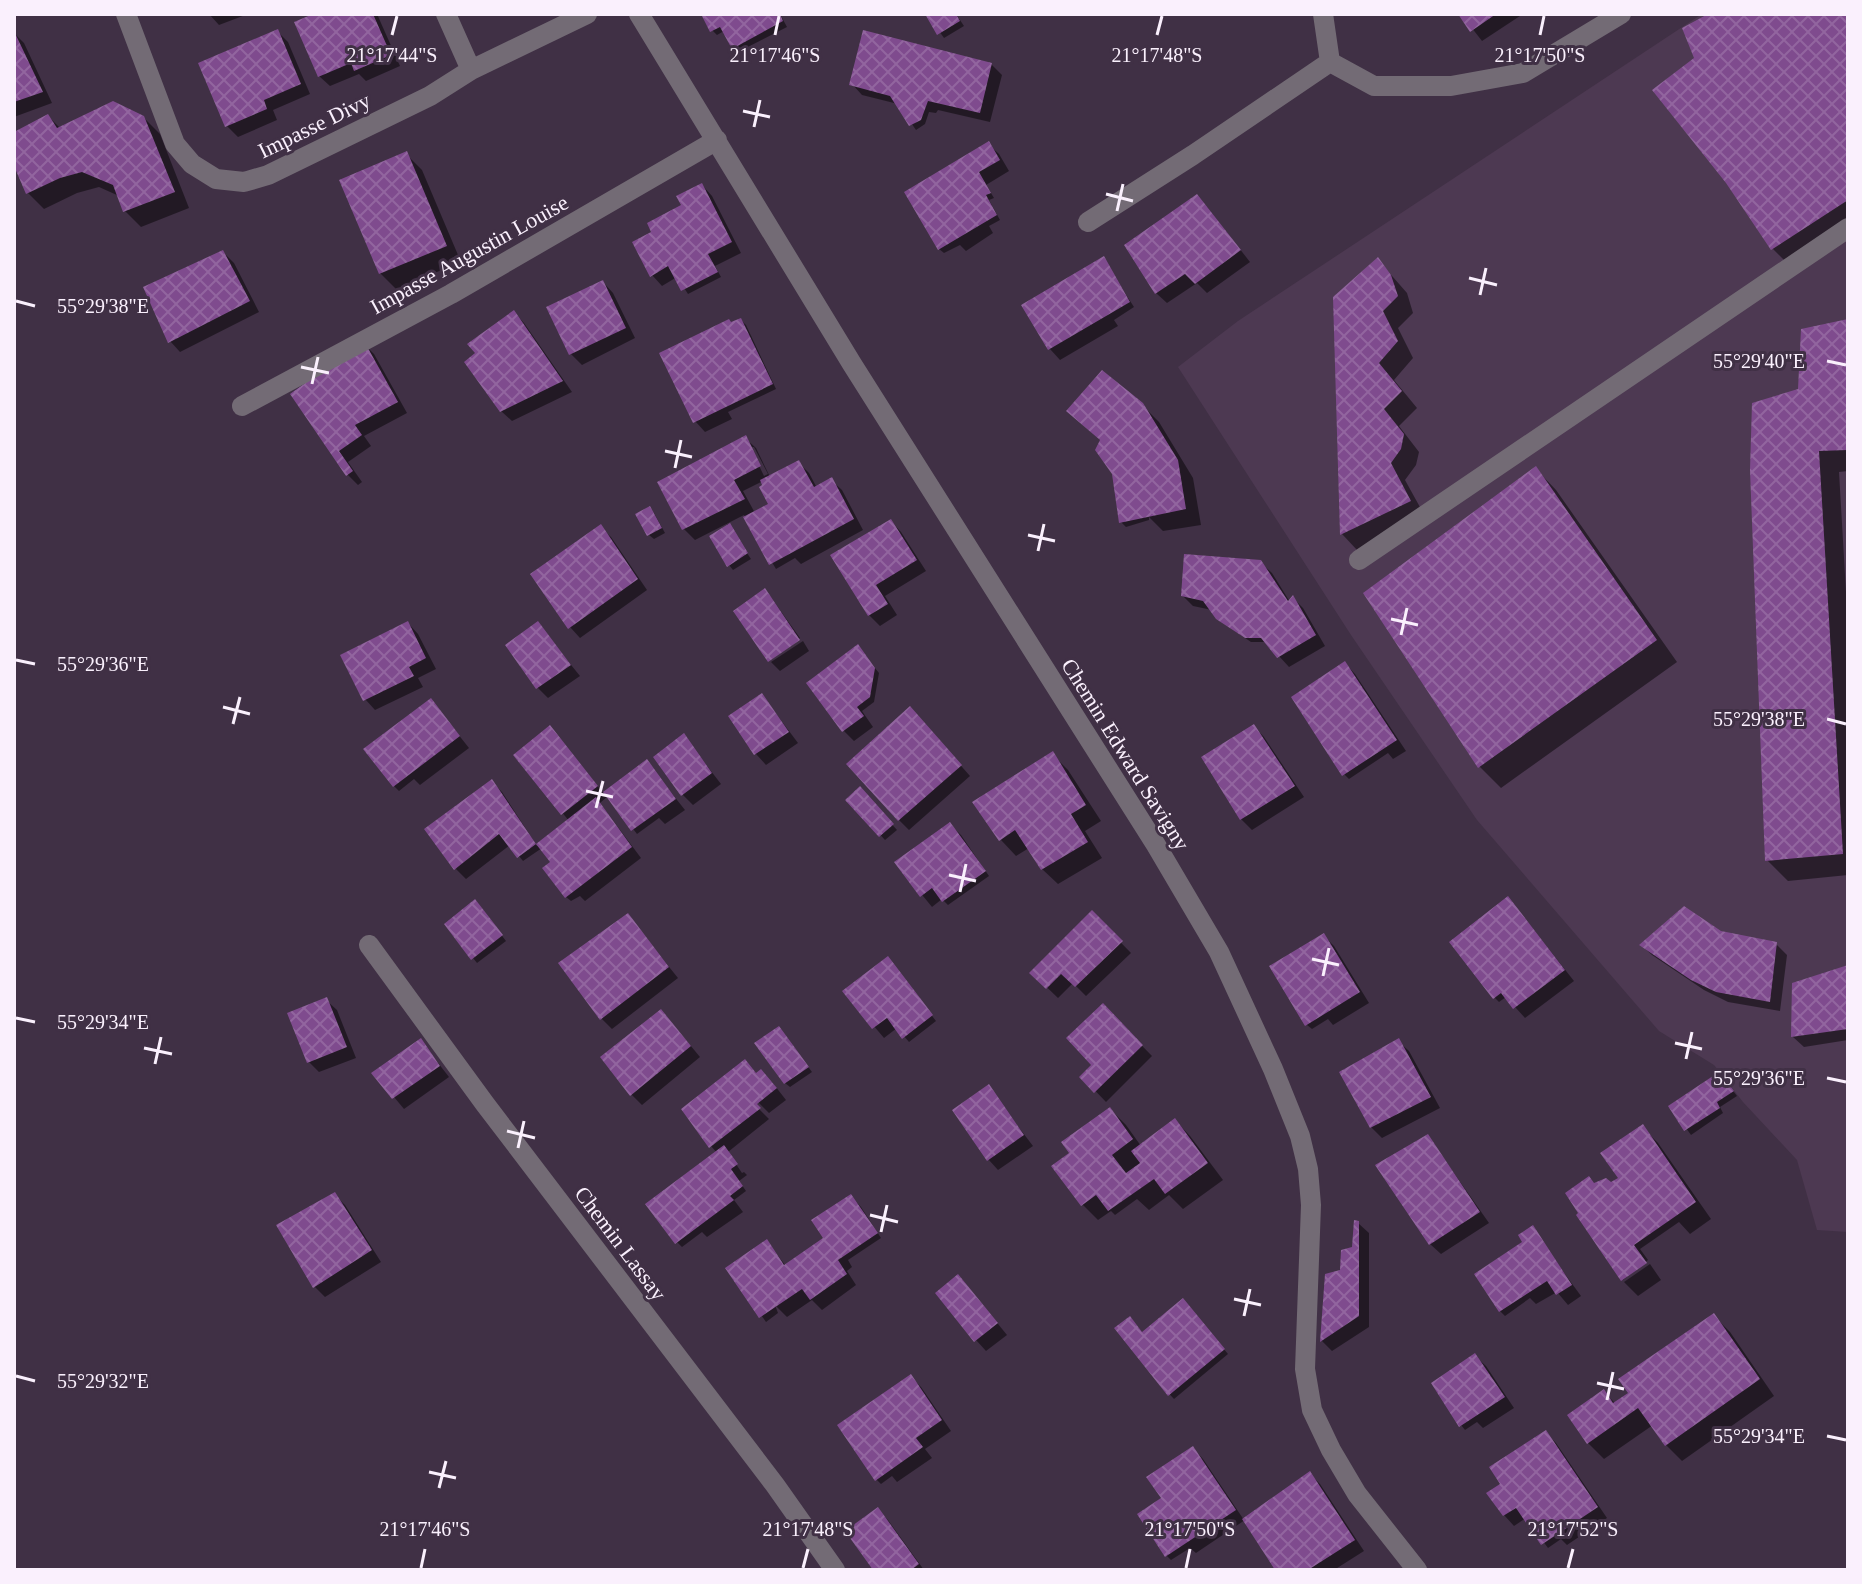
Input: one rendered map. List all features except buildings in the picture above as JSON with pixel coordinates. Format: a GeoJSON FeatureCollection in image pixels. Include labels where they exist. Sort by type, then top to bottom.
{"type":"FeatureCollection","features":[{"type":"Feature","properties":{"kind":"street","name":"Impasse Divy"},"geometry":{"type":"LineString","coordinates":[[126,14],[175,144],[192,164],[216,179],[244,182],[268,175],[430,96],[471,70],[587,14]]}},
{"type":"Feature","properties":{"kind":"street"},"geometry":{"type":"LineString","coordinates":[[446,14],[471,70]]}},
{"type":"Feature","properties":{"kind":"street","name":"Chemin Edward Savigny"},"geometry":{"type":"LineString","coordinates":[[639,14],[852,364],[1156,845],[1219,952],[1273,1069],[1300,1136],[1308,1169],[1311,1205],[1305,1369],[1312,1410],[1357,1494],[1417,1570]]}},
{"type":"Feature","properties":{"kind":"street"},"geometry":{"type":"LineString","coordinates":[[1323,14],[1330,62]]}},
{"type":"Feature","properties":{"kind":"street"},"geometry":{"type":"LineString","coordinates":[[1330,62],[1374,86],[1451,86],[1523,73],[1621,14]]}},
{"type":"Feature","properties":{"kind":"street"},"geometry":{"type":"LineString","coordinates":[[1088,222],[1330,62]]}},
{"type":"Feature","properties":{"kind":"street","name":"Impasse Augustin Louise"},"geometry":{"type":"LineString","coordinates":[[242,406],[451,294],[717,140]]}},
{"type":"Feature","properties":{"kind":"street"},"geometry":{"type":"LineString","coordinates":[[1359,560],[1848,228]]}},
{"type":"Feature","properties":{"kind":"street","name":"Chemin Lassay"},"geometry":{"type":"LineString","coordinates":[[369,945],[494,1117],[775,1485],[835,1570]]}},
{"type":"Feature","properties":{"kind":"shaded area"},"geometry":{"type":"Polygon","coordinates":[[[1702,14],[1848,14],[1848,1232],[1817,1230],[1797,1160],[1743,1102],[1714,1065],[1659,1031],[1477,820],[1351,635],[1178,367],[1238,321],[1702,14]]]}}]}
